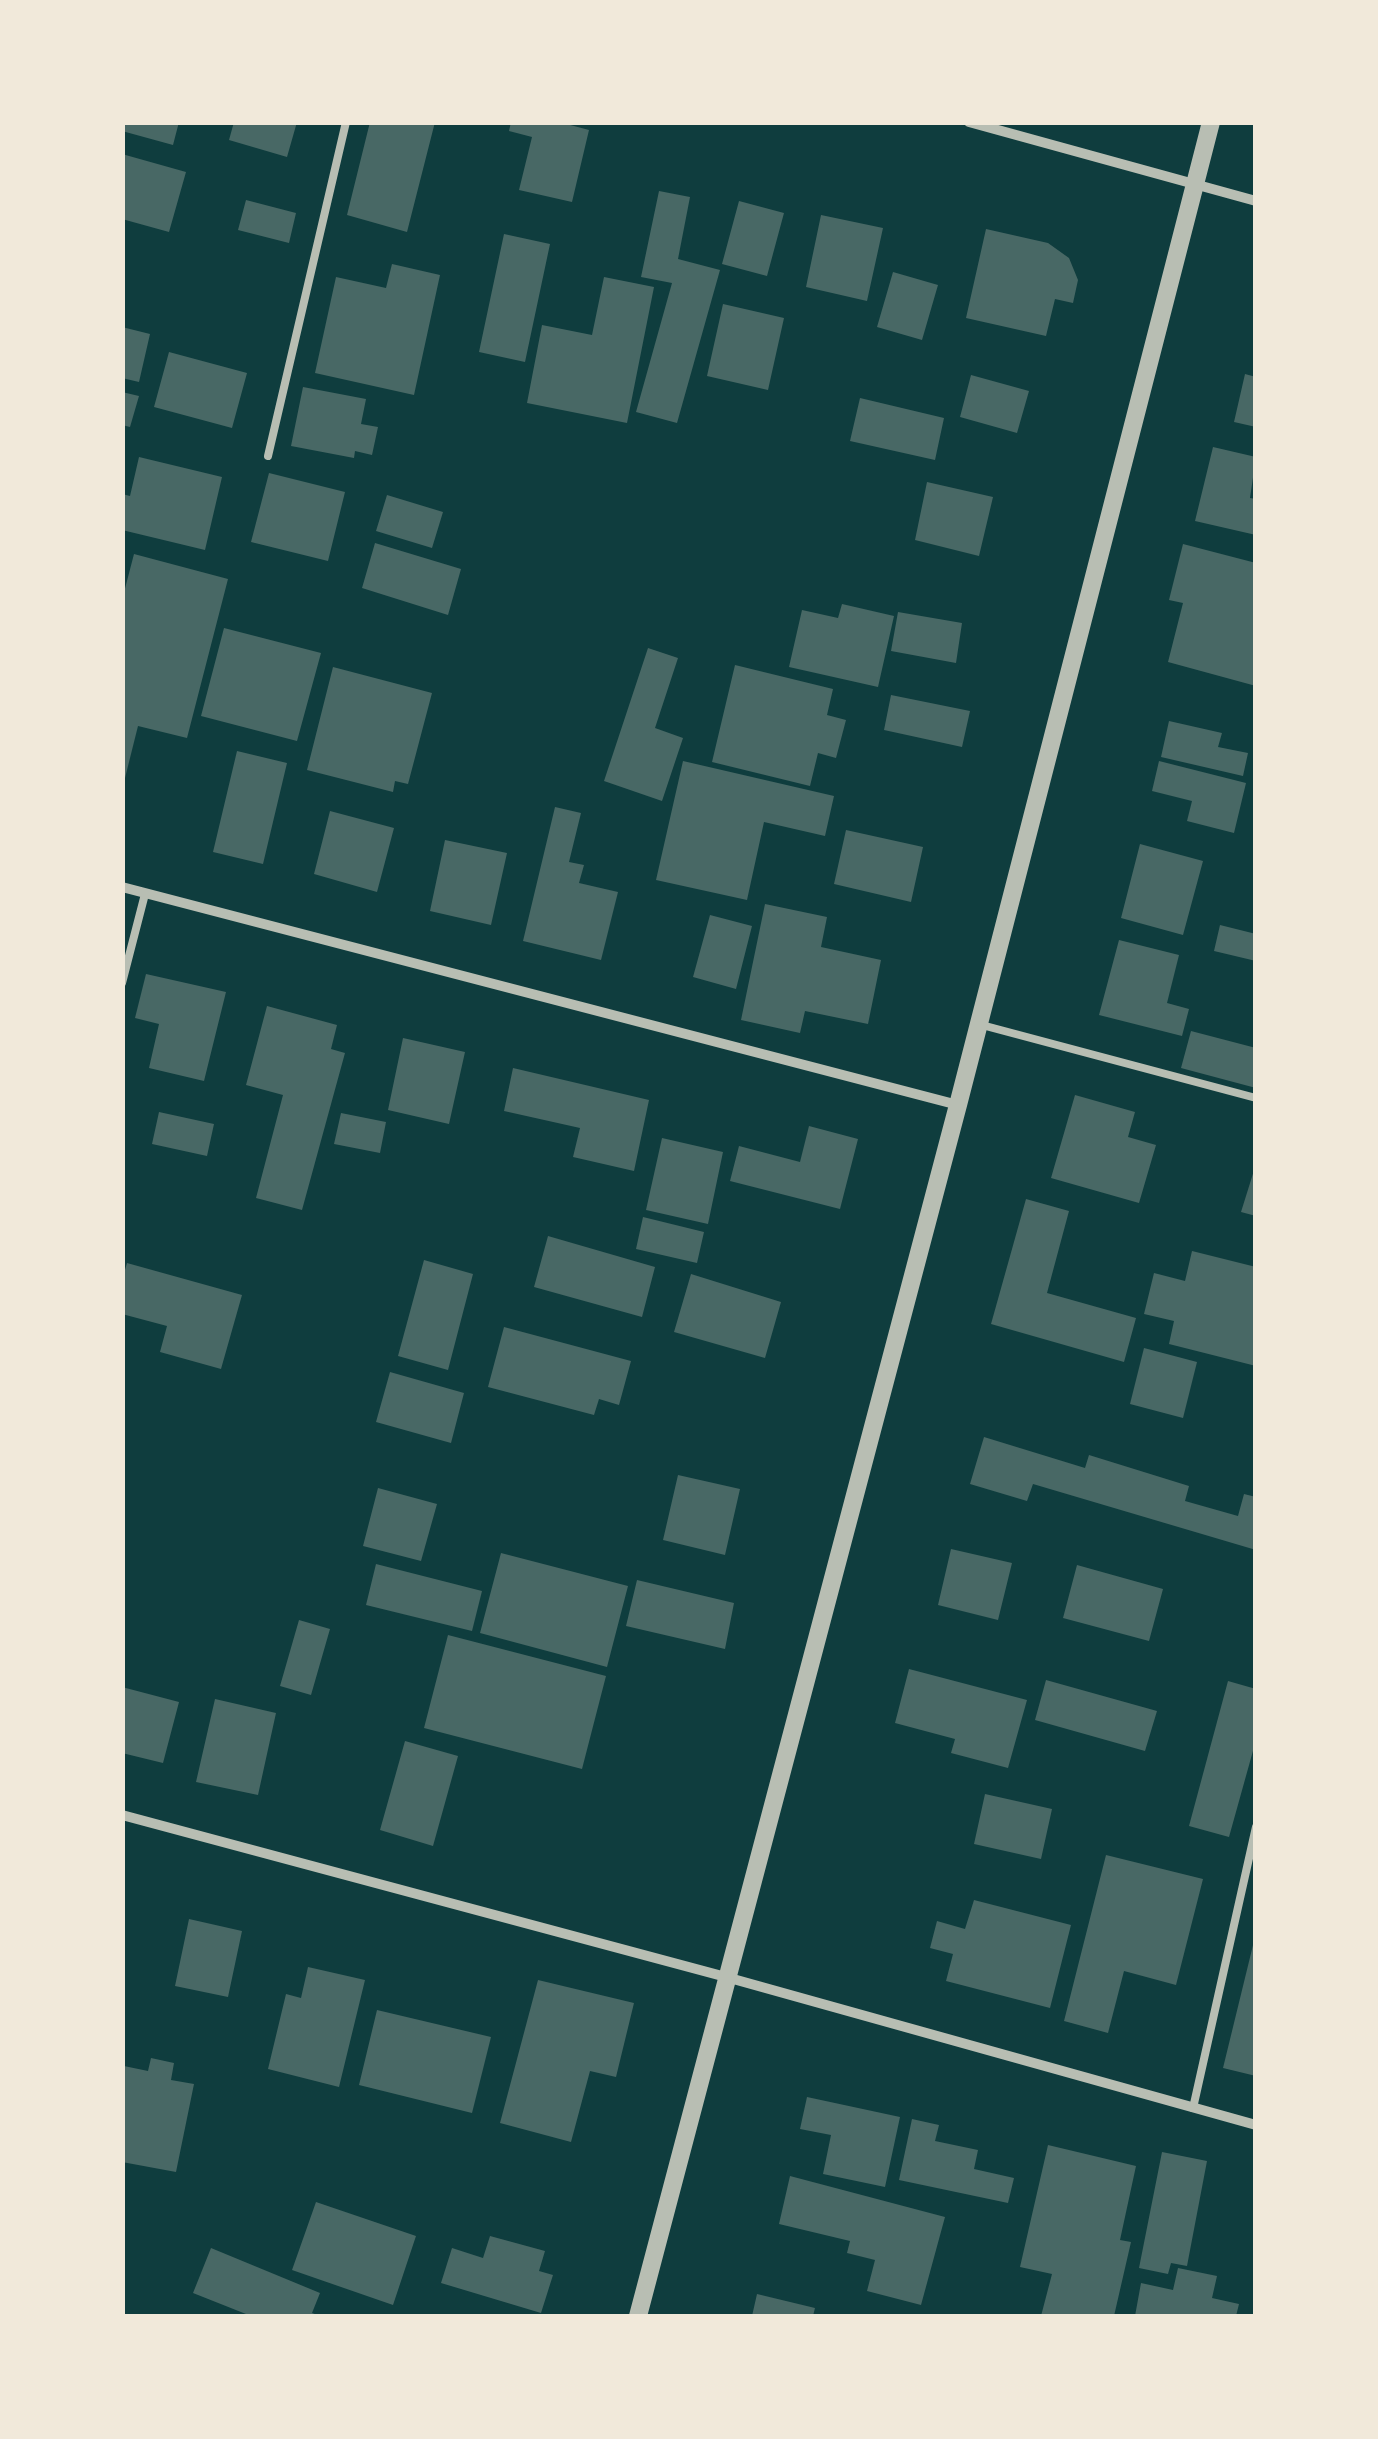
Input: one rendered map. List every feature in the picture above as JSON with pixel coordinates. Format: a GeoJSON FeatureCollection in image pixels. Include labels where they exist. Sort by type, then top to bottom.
{"type":"FeatureCollection","features":[{"type":"Feature","properties":{"kind":"street"},"geometry":{"type":"LineString","coordinates":[[968,122],[1256,201]]}},
{"type":"Feature","properties":{"kind":"street"},"geometry":{"type":"LineString","coordinates":[[638,2316],[958,1105],[1210,122]]}},
{"type":"Feature","properties":{"kind":"street"},"geometry":{"type":"LineString","coordinates":[[122,888],[958,1105]]}},
{"type":"Feature","properties":{"kind":"street"},"geometry":{"type":"LineString","coordinates":[[122,1815],[726,1977],[1256,2125]]}},
{"type":"Feature","properties":{"kind":"lane"},"geometry":{"type":"LineString","coordinates":[[268,456],[346,122]]}},
{"type":"Feature","properties":{"kind":"lane"},"geometry":{"type":"LineString","coordinates":[[122,983],[145,894]]}},
{"type":"Feature","properties":{"kind":"lane"},"geometry":{"type":"LineString","coordinates":[[978,1024],[1256,1098]]}},
{"type":"Feature","properties":{"kind":"lane"},"geometry":{"type":"LineString","coordinates":[[1193,2108],[1256,1827]]}},
{"type":"Feature","properties":{"kind":"building"},"geometry":{"type":"Polygon","coordinates":[[[122,122],[179,122],[173,145],[122,131],[122,122]]]}},
{"type":"Feature","properties":{"kind":"building"},"geometry":{"type":"Polygon","coordinates":[[[234,122],[297,122],[287,157],[229,140],[234,122]]]}},
{"type":"Feature","properties":{"kind":"building"},"geometry":{"type":"Polygon","coordinates":[[[370,122],[435,122],[407,232],[347,215],[370,122]]]}},
{"type":"Feature","properties":{"kind":"building"},"geometry":{"type":"Polygon","coordinates":[[[511,122],[559,122],[589,130],[572,202],[519,190],[532,137],[509,131],[511,122]]]}},
{"type":"Feature","properties":{"kind":"building"},"geometry":{"type":"Polygon","coordinates":[[[122,154],[186,172],[169,232],[122,219],[122,154]]]}},
{"type":"Feature","properties":{"kind":"building"},"geometry":{"type":"Polygon","coordinates":[[[659,191],[690,197],[678,259],[720,270],[677,423],[636,412],[672,283],[641,277],[659,191]]]}},
{"type":"Feature","properties":{"kind":"building"},"geometry":{"type":"Polygon","coordinates":[[[246,200],[296,213],[289,243],[238,230],[246,200]]]}},
{"type":"Feature","properties":{"kind":"building"},"geometry":{"type":"Polygon","coordinates":[[[739,201],[784,213],[767,276],[722,264],[739,201]]]}},
{"type":"Feature","properties":{"kind":"building"},"geometry":{"type":"Polygon","coordinates":[[[821,215],[883,228],[867,301],[806,287],[821,215]]]}},
{"type":"Feature","properties":{"kind":"building"},"geometry":{"type":"Polygon","coordinates":[[[986,229],[1048,243],[1069,258],[1078,280],[1073,303],[1055,299],[1046,336],[966,318],[986,229]]]}},
{"type":"Feature","properties":{"kind":"building"},"geometry":{"type":"Polygon","coordinates":[[[504,234],[550,244],[525,362],[479,352],[504,234]]]}},
{"type":"Feature","properties":{"kind":"building"},"geometry":{"type":"Polygon","coordinates":[[[392,264],[440,275],[414,395],[315,373],[336,277],[386,288],[392,264]]]}},
{"type":"Feature","properties":{"kind":"building"},"geometry":{"type":"Polygon","coordinates":[[[893,272],[938,285],[922,340],[877,327],[893,272]]]}},
{"type":"Feature","properties":{"kind":"building"},"geometry":{"type":"Polygon","coordinates":[[[604,277],[654,287],[627,423],[527,403],[542,325],[592,335],[604,277]]]}},
{"type":"Feature","properties":{"kind":"building"},"geometry":{"type":"Polygon","coordinates":[[[723,304],[784,318],[768,390],[707,376],[723,304]]]}},
{"type":"Feature","properties":{"kind":"building"},"geometry":{"type":"Polygon","coordinates":[[[122,327],[150,334],[139,382],[122,378],[122,327]]]}},
{"type":"Feature","properties":{"kind":"building"},"geometry":{"type":"Polygon","coordinates":[[[169,352],[247,373],[232,428],[154,407],[169,352]]]}},
{"type":"Feature","properties":{"kind":"building"},"geometry":{"type":"Polygon","coordinates":[[[1245,374],[1256,377],[1256,427],[1234,422],[1245,374]]]}},
{"type":"Feature","properties":{"kind":"building"},"geometry":{"type":"Polygon","coordinates":[[[971,375],[1029,391],[1017,433],[960,417],[971,375]]]}},
{"type":"Feature","properties":{"kind":"building"},"geometry":{"type":"Polygon","coordinates":[[[303,387],[366,399],[361,424],[378,427],[372,455],[355,451],[354,458],[291,446],[303,387]]]}},
{"type":"Feature","properties":{"kind":"building"},"geometry":{"type":"Polygon","coordinates":[[[122,392],[139,396],[130,427],[122,425],[122,392]]]}},
{"type":"Feature","properties":{"kind":"building"},"geometry":{"type":"Polygon","coordinates":[[[860,398],[944,418],[935,460],[850,441],[860,398]]]}},
{"type":"Feature","properties":{"kind":"building"},"geometry":{"type":"Polygon","coordinates":[[[1213,447],[1256,457],[1250,498],[1256,499],[1256,535],[1195,521],[1213,447]]]}},
{"type":"Feature","properties":{"kind":"building"},"geometry":{"type":"Polygon","coordinates":[[[139,457],[222,477],[205,550],[122,530],[122,494],[130,496],[139,457]]]}},
{"type":"Feature","properties":{"kind":"building"},"geometry":{"type":"Polygon","coordinates":[[[269,473],[345,492],[328,561],[251,542],[269,473]]]}},
{"type":"Feature","properties":{"kind":"building"},"geometry":{"type":"Polygon","coordinates":[[[927,482],[993,497],[979,556],[915,540],[927,482]]]}},
{"type":"Feature","properties":{"kind":"building"},"geometry":{"type":"Polygon","coordinates":[[[387,495],[443,512],[432,548],[376,531],[387,495]]]}},
{"type":"Feature","properties":{"kind":"building"},"geometry":{"type":"Polygon","coordinates":[[[375,543],[461,569],[448,615],[362,588],[375,543]]]}},
{"type":"Feature","properties":{"kind":"building"},"geometry":{"type":"Polygon","coordinates":[[[1183,544],[1256,563],[1256,686],[1168,662],[1183,603],[1169,600],[1183,544]]]}},
{"type":"Feature","properties":{"kind":"building"},"geometry":{"type":"Polygon","coordinates":[[[134,554],[228,579],[187,738],[138,726],[124,782],[122,600],[134,554]]]}},
{"type":"Feature","properties":{"kind":"building"},"geometry":{"type":"Polygon","coordinates":[[[842,604],[894,616],[878,687],[789,667],[802,610],[838,618],[842,604]]]}},
{"type":"Feature","properties":{"kind":"building"},"geometry":{"type":"Polygon","coordinates":[[[898,612],[962,623],[956,663],[891,651],[898,612]]]}},
{"type":"Feature","properties":{"kind":"building"},"geometry":{"type":"Polygon","coordinates":[[[224,628],[321,653],[297,741],[201,716],[224,628]]]}},
{"type":"Feature","properties":{"kind":"building"},"geometry":{"type":"Polygon","coordinates":[[[648,648],[678,658],[655,728],[683,738],[662,801],[604,781],[648,648]]]}},
{"type":"Feature","properties":{"kind":"building"},"geometry":{"type":"Polygon","coordinates":[[[735,665],[833,689],[827,715],[846,720],[836,758],[818,753],[810,786],[712,762],[735,665]]]}},
{"type":"Feature","properties":{"kind":"building"},"geometry":{"type":"Polygon","coordinates":[[[333,667],[432,693],[408,784],[395,781],[393,792],[307,770],[333,667]]]}},
{"type":"Feature","properties":{"kind":"building"},"geometry":{"type":"Polygon","coordinates":[[[891,695],[970,711],[962,747],[884,730],[891,695]]]}},
{"type":"Feature","properties":{"kind":"building"},"geometry":{"type":"Polygon","coordinates":[[[1169,721],[1222,733],[1218,747],[1248,753],[1243,776],[1161,757],[1169,721]]]}},
{"type":"Feature","properties":{"kind":"building"},"geometry":{"type":"Polygon","coordinates":[[[237,751],[287,763],[263,864],[213,852],[237,751]]]}},
{"type":"Feature","properties":{"kind":"building"},"geometry":{"type":"Polygon","coordinates":[[[683,761],[834,796],[825,836],[764,822],[747,900],[656,880],[683,761]]]}},
{"type":"Feature","properties":{"kind":"building"},"geometry":{"type":"Polygon","coordinates":[[[1159,761],[1246,783],[1234,833],[1187,821],[1192,801],[1152,791],[1159,761]]]}},
{"type":"Feature","properties":{"kind":"building"},"geometry":{"type":"Polygon","coordinates":[[[555,807],[581,813],[569,862],[584,865],[579,883],[618,892],[601,960],[523,941],[555,807]]]}},
{"type":"Feature","properties":{"kind":"building"},"geometry":{"type":"Polygon","coordinates":[[[330,811],[394,828],[377,892],[314,874],[330,811]]]}},
{"type":"Feature","properties":{"kind":"building"},"geometry":{"type":"Polygon","coordinates":[[[846,830],[923,847],[911,902],[834,884],[846,830]]]}},
{"type":"Feature","properties":{"kind":"building"},"geometry":{"type":"Polygon","coordinates":[[[445,840],[507,853],[491,925],[430,911],[445,840]]]}},
{"type":"Feature","properties":{"kind":"building"},"geometry":{"type":"Polygon","coordinates":[[[1140,844],[1203,861],[1183,935],[1121,918],[1140,844]]]}},
{"type":"Feature","properties":{"kind":"building"},"geometry":{"type":"Polygon","coordinates":[[[765,904],[827,917],[821,947],[881,960],[868,1024],[805,1011],[800,1033],[741,1020],[765,904]]]}},
{"type":"Feature","properties":{"kind":"building"},"geometry":{"type":"Polygon","coordinates":[[[710,915],[752,926],[736,989],[693,977],[710,915]]]}},
{"type":"Feature","properties":{"kind":"building"},"geometry":{"type":"Polygon","coordinates":[[[1220,925],[1256,934],[1256,961],[1214,951],[1220,925]]]}},
{"type":"Feature","properties":{"kind":"building"},"geometry":{"type":"Polygon","coordinates":[[[1119,940],[1179,955],[1167,1003],[1189,1009],[1182,1036],[1099,1015],[1119,940]]]}},
{"type":"Feature","properties":{"kind":"building"},"geometry":{"type":"Polygon","coordinates":[[[146,974],[226,992],[204,1081],[149,1068],[159,1024],[135,1018],[146,974]]]}},
{"type":"Feature","properties":{"kind":"building"},"geometry":{"type":"Polygon","coordinates":[[[267,1006],[337,1025],[331,1049],[345,1053],[302,1210],[256,1198],[283,1095],[246,1085],[267,1006]]]}},
{"type":"Feature","properties":{"kind":"building"},"geometry":{"type":"Polygon","coordinates":[[[1191,1031],[1256,1048],[1256,1088],[1181,1068],[1191,1031]]]}},
{"type":"Feature","properties":{"kind":"building"},"geometry":{"type":"Polygon","coordinates":[[[403,1038],[465,1052],[449,1124],[388,1110],[403,1038]]]}},
{"type":"Feature","properties":{"kind":"building"},"geometry":{"type":"Polygon","coordinates":[[[513,1068],[649,1100],[634,1171],[573,1157],[580,1128],[504,1111],[513,1068]]]}},
{"type":"Feature","properties":{"kind":"building"},"geometry":{"type":"Polygon","coordinates":[[[1075,1095],[1135,1112],[1128,1137],[1156,1145],[1139,1203],[1051,1178],[1075,1095]]]}},
{"type":"Feature","properties":{"kind":"building"},"geometry":{"type":"Polygon","coordinates":[[[159,1112],[214,1124],[207,1156],[152,1144],[159,1112]]]}},
{"type":"Feature","properties":{"kind":"building"},"geometry":{"type":"Polygon","coordinates":[[[341,1113],[386,1122],[380,1153],[334,1144],[341,1113]]]}},
{"type":"Feature","properties":{"kind":"building"},"geometry":{"type":"Polygon","coordinates":[[[809,1126],[858,1139],[840,1209],[730,1181],[739,1146],[800,1162],[809,1126]]]}},
{"type":"Feature","properties":{"kind":"building"},"geometry":{"type":"Polygon","coordinates":[[[662,1138],[723,1152],[708,1224],[646,1210],[662,1138]]]}},
{"type":"Feature","properties":{"kind":"building"},"geometry":{"type":"Polygon","coordinates":[[[1256,1164],[1256,1216],[1241,1212],[1256,1164]]]}},
{"type":"Feature","properties":{"kind":"building"},"geometry":{"type":"Polygon","coordinates":[[[1026,1199],[1069,1211],[1047,1293],[1136,1318],[1124,1362],[991,1324],[1026,1199]]]}},
{"type":"Feature","properties":{"kind":"building"},"geometry":{"type":"Polygon","coordinates":[[[643,1217],[704,1232],[697,1263],[636,1249],[643,1217]]]}},
{"type":"Feature","properties":{"kind":"building"},"geometry":{"type":"Polygon","coordinates":[[[548,1236],[655,1267],[642,1317],[534,1287],[548,1236]]]}},
{"type":"Feature","properties":{"kind":"building"},"geometry":{"type":"Polygon","coordinates":[[[1192,1251],[1256,1267],[1256,1366],[1169,1344],[1174,1321],[1144,1314],[1154,1273],[1185,1281],[1192,1251]]]}},
{"type":"Feature","properties":{"kind":"building"},"geometry":{"type":"Polygon","coordinates":[[[424,1260],[473,1274],[448,1370],[398,1356],[424,1260]]]}},
{"type":"Feature","properties":{"kind":"building"},"geometry":{"type":"Polygon","coordinates":[[[127,1263],[242,1295],[221,1369],[160,1352],[167,1326],[122,1314],[122,1280],[127,1263]]]}},
{"type":"Feature","properties":{"kind":"building"},"geometry":{"type":"Polygon","coordinates":[[[691,1274],[781,1302],[765,1358],[674,1332],[691,1274]]]}},
{"type":"Feature","properties":{"kind":"building"},"geometry":{"type":"Polygon","coordinates":[[[504,1327],[631,1361],[619,1405],[599,1399],[594,1415],[488,1387],[504,1327]]]}},
{"type":"Feature","properties":{"kind":"building"},"geometry":{"type":"Polygon","coordinates":[[[1144,1348],[1197,1362],[1183,1418],[1130,1404],[1144,1348]]]}},
{"type":"Feature","properties":{"kind":"building"},"geometry":{"type":"Polygon","coordinates":[[[390,1372],[464,1393],[451,1443],[376,1422],[390,1372]]]}},
{"type":"Feature","properties":{"kind":"building"},"geometry":{"type":"Polygon","coordinates":[[[984,1437],[1085,1468],[1089,1455],[1189,1486],[1185,1501],[1238,1516],[1244,1494],[1256,1497],[1256,1550],[1033,1484],[1027,1501],[970,1484],[984,1437]]]}},
{"type":"Feature","properties":{"kind":"building"},"geometry":{"type":"Polygon","coordinates":[[[678,1475],[740,1489],[725,1555],[663,1540],[678,1475]]]}},
{"type":"Feature","properties":{"kind":"building"},"geometry":{"type":"Polygon","coordinates":[[[378,1488],[437,1504],[421,1561],[363,1546],[378,1488]]]}},
{"type":"Feature","properties":{"kind":"building"},"geometry":{"type":"Polygon","coordinates":[[[951,1549],[1012,1563],[998,1620],[938,1605],[951,1549]]]}},
{"type":"Feature","properties":{"kind":"building"},"geometry":{"type":"Polygon","coordinates":[[[501,1553],[628,1586],[607,1667],[480,1633],[501,1553]]]}},
{"type":"Feature","properties":{"kind":"building"},"geometry":{"type":"Polygon","coordinates":[[[376,1564],[482,1591],[472,1631],[366,1605],[376,1564]]]}},
{"type":"Feature","properties":{"kind":"building"},"geometry":{"type":"Polygon","coordinates":[[[1077,1565],[1163,1589],[1149,1641],[1063,1618],[1077,1565]]]}},
{"type":"Feature","properties":{"kind":"building"},"geometry":{"type":"Polygon","coordinates":[[[637,1580],[734,1603],[725,1649],[626,1626],[637,1580]]]}},
{"type":"Feature","properties":{"kind":"building"},"geometry":{"type":"Polygon","coordinates":[[[299,1620],[330,1629],[311,1695],[280,1686],[299,1620]]]}},
{"type":"Feature","properties":{"kind":"building"},"geometry":{"type":"Polygon","coordinates":[[[448,1635],[606,1676],[582,1769],[424,1728],[448,1635]]]}},
{"type":"Feature","properties":{"kind":"building"},"geometry":{"type":"Polygon","coordinates":[[[909,1669],[1027,1700],[1008,1768],[951,1753],[955,1739],[895,1723],[909,1669]]]}},
{"type":"Feature","properties":{"kind":"building"},"geometry":{"type":"Polygon","coordinates":[[[1046,1680],[1157,1711],[1145,1751],[1035,1720],[1046,1680]]]}},
{"type":"Feature","properties":{"kind":"building"},"geometry":{"type":"Polygon","coordinates":[[[1228,1681],[1256,1689],[1256,1740],[1229,1837],[1189,1826],[1228,1681]]]}},
{"type":"Feature","properties":{"kind":"building"},"geometry":{"type":"Polygon","coordinates":[[[122,1687],[179,1702],[163,1763],[122,1753],[122,1687]]]}},
{"type":"Feature","properties":{"kind":"building"},"geometry":{"type":"Polygon","coordinates":[[[215,1699],[276,1713],[258,1795],[196,1782],[215,1699]]]}},
{"type":"Feature","properties":{"kind":"building"},"geometry":{"type":"Polygon","coordinates":[[[405,1741],[458,1756],[433,1846],[380,1830],[405,1741]]]}},
{"type":"Feature","properties":{"kind":"building"},"geometry":{"type":"Polygon","coordinates":[[[985,1794],[1052,1809],[1041,1859],[974,1844],[985,1794]]]}},
{"type":"Feature","properties":{"kind":"building"},"geometry":{"type":"Polygon","coordinates":[[[1106,1855],[1203,1879],[1176,1985],[1124,1971],[1108,2033],[1064,2021],[1106,1855]]]}},
{"type":"Feature","properties":{"kind":"building"},"geometry":{"type":"Polygon","coordinates":[[[974,1900],[1071,1925],[1050,2008],[946,1981],[953,1954],[930,1948],[937,1921],[965,1929],[974,1900]]]}},
{"type":"Feature","properties":{"kind":"building"},"geometry":{"type":"Polygon","coordinates":[[[189,1919],[242,1931],[228,1997],[175,1986],[189,1919]]]}},
{"type":"Feature","properties":{"kind":"building"},"geometry":{"type":"Polygon","coordinates":[[[1256,1941],[1256,2076],[1223,2068],[1256,1941]]]}},
{"type":"Feature","properties":{"kind":"building"},"geometry":{"type":"Polygon","coordinates":[[[308,1967],[365,1980],[339,2087],[268,2069],[286,1994],[301,1998],[308,1967]]]}},
{"type":"Feature","properties":{"kind":"building"},"geometry":{"type":"Polygon","coordinates":[[[538,1980],[634,2003],[616,2077],[590,2071],[571,2142],[500,2123],[538,1980]]]}},
{"type":"Feature","properties":{"kind":"building"},"geometry":{"type":"Polygon","coordinates":[[[377,2010],[491,2037],[472,2113],[359,2085],[377,2010]]]}},
{"type":"Feature","properties":{"kind":"building"},"geometry":{"type":"Polygon","coordinates":[[[151,2058],[174,2063],[171,2080],[194,2084],[176,2172],[122,2162],[124,2066],[148,2071],[151,2058]]]}},
{"type":"Feature","properties":{"kind":"building"},"geometry":{"type":"Polygon","coordinates":[[[807,2097],[900,2117],[885,2187],[823,2174],[831,2135],[800,2129],[807,2097]]]}},
{"type":"Feature","properties":{"kind":"building"},"geometry":{"type":"Polygon","coordinates":[[[912,2119],[939,2125],[935,2141],[978,2150],[974,2169],[1014,2178],[1008,2203],[899,2180],[912,2119]]]}},
{"type":"Feature","properties":{"kind":"building"},"geometry":{"type":"Polygon","coordinates":[[[1048,2145],[1136,2166],[1120,2240],[1131,2242],[1114,2316],[1041,2316],[1052,2274],[1020,2267],[1048,2145]]]}},
{"type":"Feature","properties":{"kind":"building"},"geometry":{"type":"Polygon","coordinates":[[[1162,2152],[1207,2161],[1187,2266],[1171,2263],[1168,2274],[1139,2268],[1162,2152]]]}},
{"type":"Feature","properties":{"kind":"building"},"geometry":{"type":"Polygon","coordinates":[[[790,2176],[945,2217],[921,2305],[867,2291],[875,2260],[847,2253],[850,2241],[779,2224],[790,2176]]]}},
{"type":"Feature","properties":{"kind":"building"},"geometry":{"type":"Polygon","coordinates":[[[316,2202],[416,2236],[393,2305],[292,2270],[316,2202]]]}},
{"type":"Feature","properties":{"kind":"building"},"geometry":{"type":"Polygon","coordinates":[[[490,2236],[545,2251],[539,2271],[553,2275],[541,2313],[441,2283],[452,2248],[483,2258],[490,2236]]]}},
{"type":"Feature","properties":{"kind":"building"},"geometry":{"type":"Polygon","coordinates":[[[211,2248],[320,2293],[312,2313],[320,2316],[251,2316],[193,2293],[211,2248]]]}},
{"type":"Feature","properties":{"kind":"building"},"geometry":{"type":"Polygon","coordinates":[[[1178,2268],[1217,2276],[1212,2298],[1239,2304],[1236,2316],[1135,2316],[1141,2283],[1173,2290],[1178,2268]]]}},
{"type":"Feature","properties":{"kind":"building"},"geometry":{"type":"Polygon","coordinates":[[[757,2294],[815,2308],[813,2316],[752,2316],[757,2294]]]}}]}
